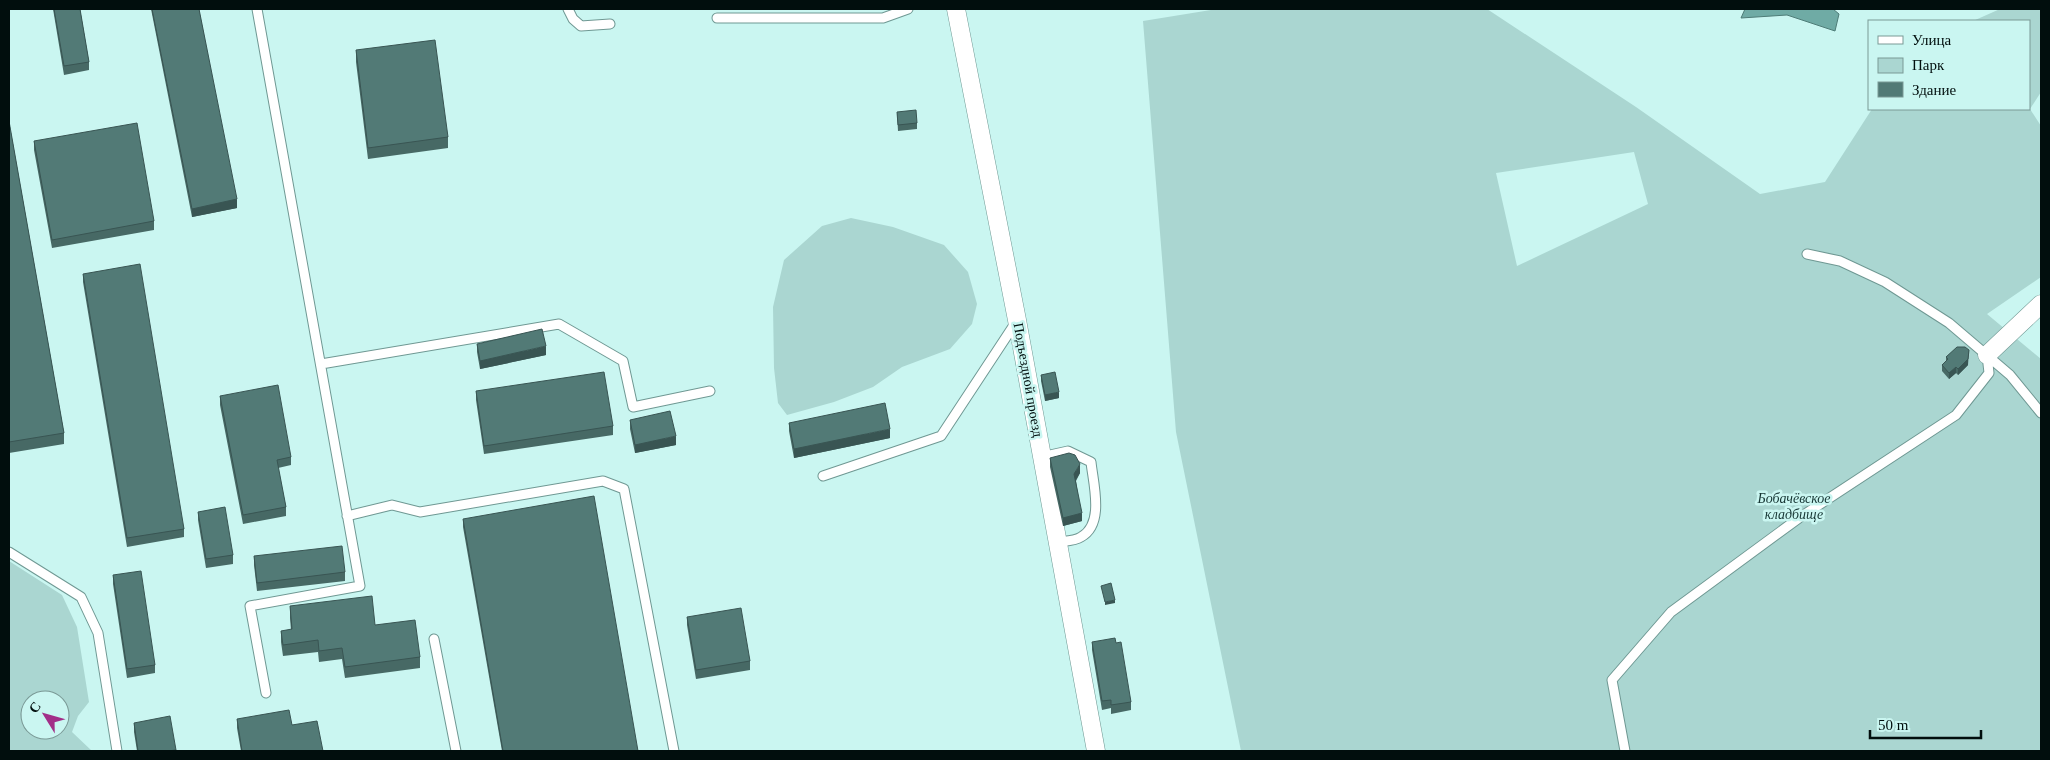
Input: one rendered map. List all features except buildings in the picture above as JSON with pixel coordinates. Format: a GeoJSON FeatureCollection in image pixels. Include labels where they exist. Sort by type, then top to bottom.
{"type":"FeatureCollection","features":[{"type":"Feature","properties":{"kind":"street","name":"Подъездной проезд"},"geometry":{"type":"LineString","coordinates":[[956,9],[1017,320],[1094,743]]}},
{"type":"Feature","properties":{"kind":"street"},"geometry":{"type":"LineString","coordinates":[[1987,355],[2041,304]]}},
{"type":"Feature","properties":{"kind":"lane"},"geometry":{"type":"LineString","coordinates":[[257,9],[360,586],[250,606],[266,693]]}},
{"type":"Feature","properties":{"kind":"lane"},"geometry":{"type":"LineString","coordinates":[[568,9],[573,19],[581,26],[610,24]]}},
{"type":"Feature","properties":{"kind":"lane"},"geometry":{"type":"LineString","coordinates":[[716,18],[883,18],[908,9]]}},
{"type":"Feature","properties":{"kind":"lane"},"geometry":{"type":"LineString","coordinates":[[1807,254],[1840,261],[1884,282],[1949,323],[2010,375],[2041,414]]}},
{"type":"Feature","properties":{"kind":"lane"},"geometry":{"type":"LineString","coordinates":[[823,476],[941,436],[1017,320]]}},
{"type":"Feature","properties":{"kind":"lane"},"geometry":{"type":"LineString","coordinates":[[321,364],[559,324],[623,361],[633,407],[710,391]]}},
{"type":"Feature","properties":{"kind":"lane"},"geometry":{"type":"LineString","coordinates":[[1625,751],[1612,680],[1671,612],[1799,518],[1956,415],[1990,373],[1987,355]]}},
{"type":"Feature","properties":{"kind":"lane"},"geometry":{"type":"LineString","coordinates":[[1041,457],[1068,451],[1084,456],[1091,462],[1096,513],[1092,528],[1081,538],[1058,542]]}},
{"type":"Feature","properties":{"kind":"lane"},"geometry":{"type":"LineString","coordinates":[[347,516],[392,505],[420,512],[603,481],[624,489],[674,751]]}},
{"type":"Feature","properties":{"kind":"lane"},"geometry":{"type":"LineString","coordinates":[[9,552],[81,597],[98,633],[117,751]]}},
{"type":"Feature","properties":{"kind":"lane"},"geometry":{"type":"LineString","coordinates":[[434,639],[456,751]]}},
{"type":"Feature","properties":{"kind":"lane"},"geometry":{"type":"LineString","coordinates":[[1094,743],[1102,751]]}},
{"type":"Feature","properties":{"kind":"green space","name":"Бобачёвское кладбище"},"geometry":{"type":"Polygon","coordinates":[[[1217,9],[1487,9],[1636,107],[1760,194],[1825,182],[1871,110],[2030,109],[2041,126],[2041,277],[1987,314],[2041,359],[2041,751],[1241,751],[1176,432],[1143,21],[1217,9]],[[1634,152],[1496,173],[1517,266],[1648,204],[1634,152]]]}},
{"type":"Feature","properties":{"kind":"green space"},"geometry":{"type":"Polygon","coordinates":[[[2000,9],[2041,9],[2041,92],[2030,109],[2030,20],[1975,20],[2000,9]]]}},
{"type":"Feature","properties":{"kind":"green space"},"geometry":{"type":"Polygon","coordinates":[[[851,218],[893,227],[944,245],[968,272],[977,304],[972,324],[950,349],[902,367],[873,387],[834,402],[787,415],[778,403],[774,368],[773,307],[784,260],[822,226],[851,218]]]}},
{"type":"Feature","properties":{"kind":"green space"},"geometry":{"type":"Polygon","coordinates":[[[9,561],[62,595],[77,627],[89,702],[78,716],[72,732],[92,751],[9,751],[9,561]]]}},
{"type":"Feature","properties":{"kind":"water"},"geometry":{"type":"Polygon","coordinates":[[[1745,9],[1833,9],[1839,14],[1835,31],[1787,15],[1741,18],[1745,9]]]}}]}
